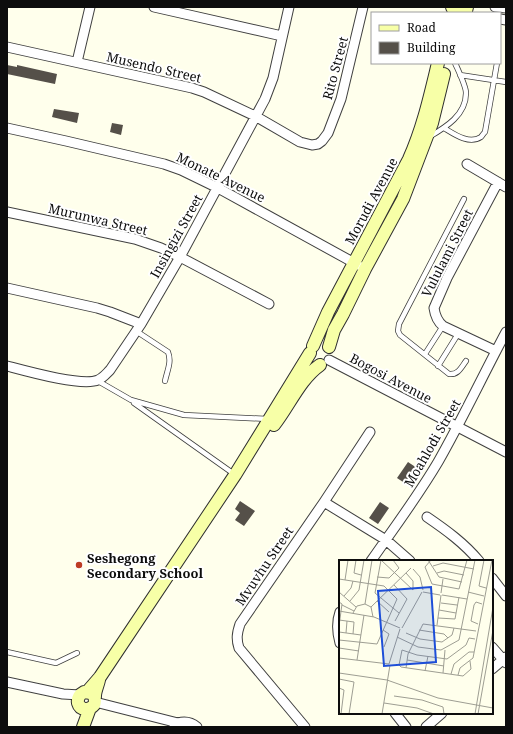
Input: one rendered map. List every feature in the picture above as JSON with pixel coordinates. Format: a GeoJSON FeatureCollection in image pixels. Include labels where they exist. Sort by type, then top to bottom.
{"type":"FeatureCollection","features":[{"type":"Feature","properties":{"kind":"street"},"geometry":{"type":"LineString","coordinates":[[77,62],[90,7]]}},
{"type":"Feature","properties":{"kind":"street"},"geometry":{"type":"LineString","coordinates":[[154,7],[282,36]]}},
{"type":"Feature","properties":{"kind":"street","name":"Insingizi Street"},"geometry":{"type":"LineString","coordinates":[[98,381],[110,370],[180,257],[265,99],[273,78],[288,7]]}},
{"type":"Feature","properties":{"kind":"street","name":"Rito Street"},"geometry":{"type":"LineString","coordinates":[[328,133],[341,99],[363,7]]}},
{"type":"Feature","properties":{"kind":"street"},"geometry":{"type":"LineString","coordinates":[[495,7],[506,8]]}},
{"type":"Feature","properties":{"kind":"street","name":"Musendo Street"},"geometry":{"type":"LineString","coordinates":[[7,47],[192,88],[204,92],[255,116],[300,142],[318,144],[328,133]]}},
{"type":"Feature","properties":{"kind":"street","name":"Morudi Avenue"},"geometry":{"type":"LineString","coordinates":[[83,727],[86,701],[100,677],[235,475],[311,350],[328,312],[410,159],[424,122],[438,64]]}},
{"type":"Feature","properties":{"kind":"street","name":"Morudi Avenue"},"geometry":{"type":"LineString","coordinates":[[329,348],[334,330],[403,199],[432,123],[446,64]]}},
{"type":"Feature","properties":{"kind":"street","name":"Monate Avenue"},"geometry":{"type":"LineString","coordinates":[[7,128],[164,164],[181,170],[218,188],[365,269]]}},
{"type":"Feature","properties":{"kind":"street"},"geometry":{"type":"LineString","coordinates":[[468,164],[502,184]]}},
{"type":"Feature","properties":{"kind":"street","name":"Vululami Street"},"geometry":{"type":"LineString","coordinates":[[443,326],[438,322],[434,312],[436,302],[447,278],[502,184]]}},
{"type":"Feature","properties":{"kind":"street","name":"Murunwa Street"},"geometry":{"type":"LineString","coordinates":[[7,212],[135,239],[161,248],[269,304]]}},
{"type":"Feature","properties":{"kind":"street"},"geometry":{"type":"LineString","coordinates":[[7,288],[97,308],[110,312],[138,327]]}},
{"type":"Feature","properties":{"kind":"street"},"geometry":{"type":"LineString","coordinates":[[443,326],[496,351]]}},
{"type":"Feature","properties":{"kind":"street","name":"Moahlodi Street"},"geometry":{"type":"LineString","coordinates":[[372,560],[437,463],[506,332]]}},
{"type":"Feature","properties":{"kind":"street"},"geometry":{"type":"LineString","coordinates":[[320,344],[323,344],[329,348],[331,354],[325,362],[314,362],[310,356],[311,350],[320,344]]}},
{"type":"Feature","properties":{"kind":"street","name":"Morudi Avenue"},"geometry":{"type":"LineString","coordinates":[[235,475],[278,420],[305,379],[313,370],[325,362]]}},
{"type":"Feature","properties":{"kind":"street","name":"Bogosi Avenue"},"geometry":{"type":"LineString","coordinates":[[325,362],[506,452]]}},
{"type":"Feature","properties":{"kind":"street"},"geometry":{"type":"LineString","coordinates":[[7,366],[71,380],[89,382],[98,381]]}},
{"type":"Feature","properties":{"kind":"street","name":"Mvuvhu Street"},"geometry":{"type":"LineString","coordinates":[[305,727],[239,648],[237,637],[240,624],[370,432]]}},
{"type":"Feature","properties":{"kind":"street"},"geometry":{"type":"LineString","coordinates":[[324,502],[386,540],[409,560]]}},
{"type":"Feature","properties":{"kind":"street"},"geometry":{"type":"LineString","coordinates":[[427,517],[453,535],[472,552],[478,560]]}},
{"type":"Feature","properties":{"kind":"street"},"geometry":{"type":"LineString","coordinates":[[493,579],[506,596]]}},
{"type":"Feature","properties":{"kind":"street"},"geometry":{"type":"LineString","coordinates":[[339,616],[337,624],[339,641]]}},
{"type":"Feature","properties":{"kind":"street"},"geometry":{"type":"LineString","coordinates":[[493,648],[505,660],[493,668]]}},
{"type":"Feature","properties":{"kind":"street"},"geometry":{"type":"LineString","coordinates":[[7,682],[63,694],[176,725],[182,722],[188,722],[197,727]]}},
{"type":"Feature","properties":{"kind":"street"},"geometry":{"type":"LineString","coordinates":[[395,714],[406,727]]}},
{"type":"Feature","properties":{"kind":"street"},"geometry":{"type":"LineString","coordinates":[[426,727],[441,714]]}},
{"type":"Feature","properties":{"kind":"lane"},"geometry":{"type":"LineString","coordinates":[[426,139],[444,128],[458,116],[464,105],[466,92],[455,64]]}},
{"type":"Feature","properties":{"kind":"lane"},"geometry":{"type":"LineString","coordinates":[[444,128],[463,139],[473,140],[480,137],[485,132],[498,64]]}},
{"type":"Feature","properties":{"kind":"lane"},"geometry":{"type":"LineString","coordinates":[[460,75],[506,82]]}},
{"type":"Feature","properties":{"kind":"lane"},"geometry":{"type":"LineString","coordinates":[[464,199],[399,324],[398,331],[400,335],[448,374],[453,375],[457,373],[466,361]]}},
{"type":"Feature","properties":{"kind":"lane"},"geometry":{"type":"LineString","coordinates":[[425,354],[443,326]]}},
{"type":"Feature","properties":{"kind":"lane"},"geometry":{"type":"LineString","coordinates":[[138,327],[168,352],[170,363],[164,381]]}},
{"type":"Feature","properties":{"kind":"lane"},"geometry":{"type":"LineString","coordinates":[[438,366],[458,334]]}},
{"type":"Feature","properties":{"kind":"lane"},"geometry":{"type":"LineString","coordinates":[[98,381],[131,400],[235,475]]}},
{"type":"Feature","properties":{"kind":"lane"},"geometry":{"type":"LineString","coordinates":[[131,400],[184,415],[269,419]]}},
{"type":"Feature","properties":{"kind":"lane"},"geometry":{"type":"LineString","coordinates":[[7,652],[56,663],[77,653]]}},
{"type":"Feature","properties":{"kind":"building"},"geometry":{"type":"Polygon","coordinates":[[[7,65],[17,67],[17,65],[57,74],[55,84],[7,74],[7,65]]]}},
{"type":"Feature","properties":{"kind":"building"},"geometry":{"type":"Polygon","coordinates":[[[54,109],[79,113],[77,123],[52,117],[54,109]]]}},
{"type":"Feature","properties":{"kind":"building"},"geometry":{"type":"Polygon","coordinates":[[[112,123],[123,125],[121,135],[110,132],[112,123]]]}},
{"type":"Feature","properties":{"kind":"building"},"geometry":{"type":"Polygon","coordinates":[[[408,462],[417,468],[406,484],[397,478],[408,462]]]}},
{"type":"Feature","properties":{"kind":"building"},"geometry":{"type":"Polygon","coordinates":[[[240,501],[255,511],[244,526],[235,520],[240,513],[235,509],[240,501]]]}},
{"type":"Feature","properties":{"kind":"building"},"geometry":{"type":"Polygon","coordinates":[[[380,502],[389,508],[378,524],[369,518],[380,502]]]}},
{"type":"Feature","properties":{"kind":"place","name":"Seshegong Secondary School"},"geometry":{"type":"Point","coordinates":[79,565]}}]}
